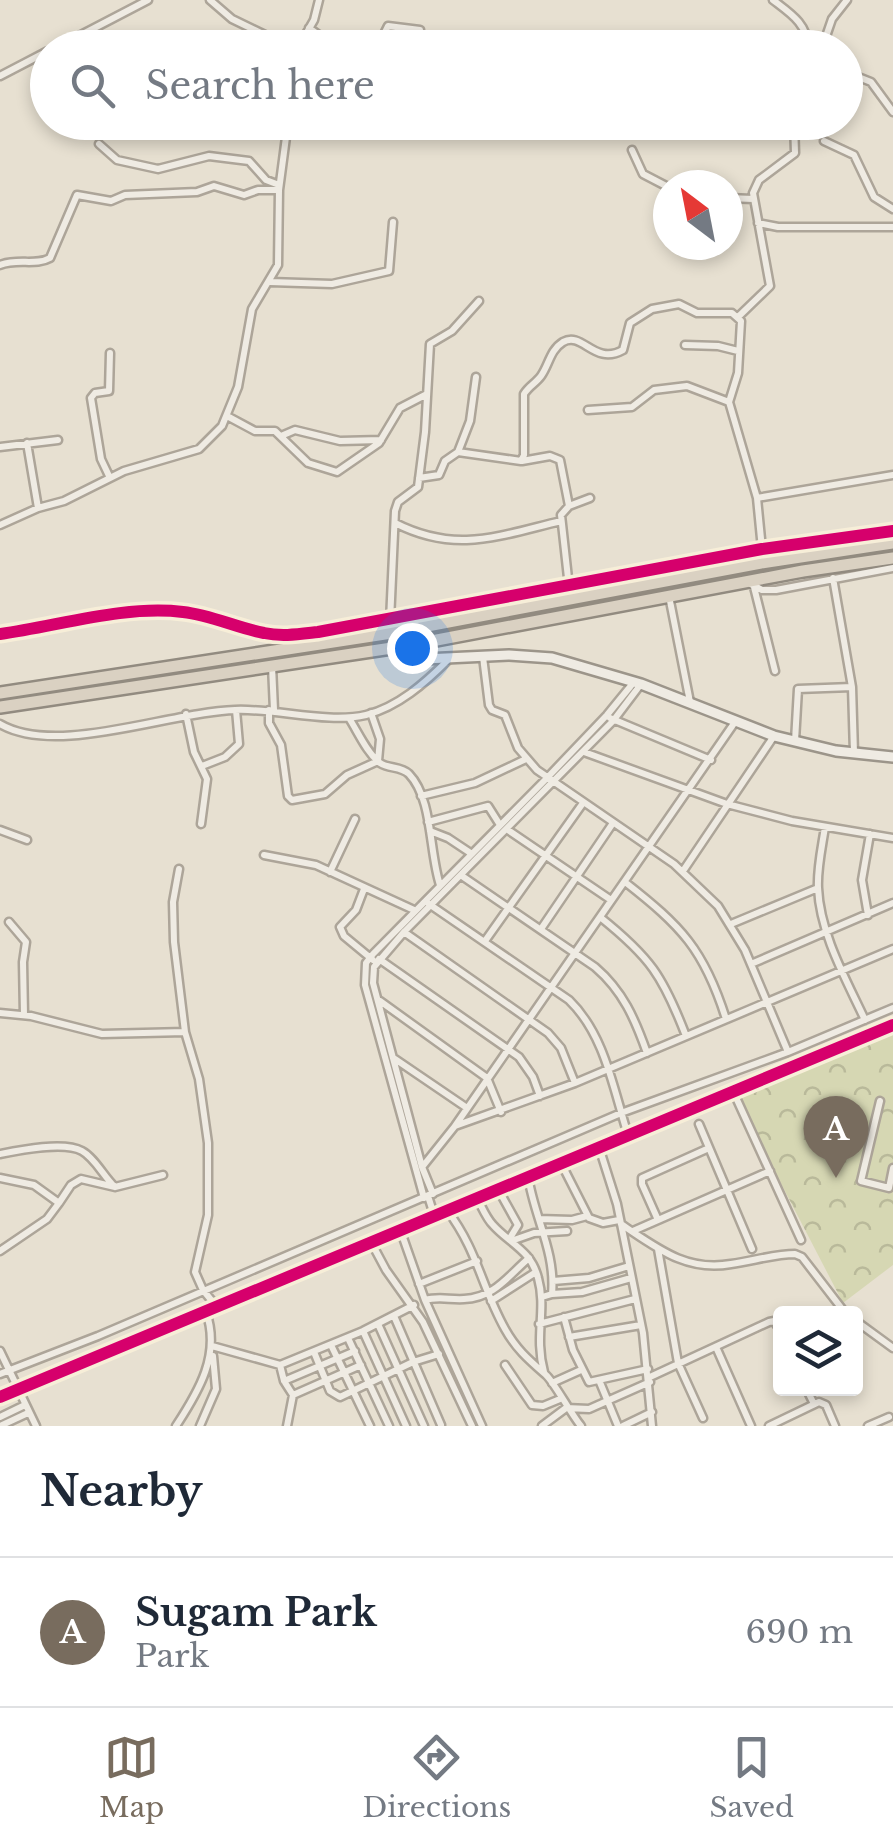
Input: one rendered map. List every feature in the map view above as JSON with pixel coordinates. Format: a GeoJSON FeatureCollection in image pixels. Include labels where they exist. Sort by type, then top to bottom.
{"type":"FeatureCollection","features":[{"type":"Feature","properties":{"kind":"highway"},"geometry":{"type":"LineString","coordinates":[[0,693],[400,632],[761,563],[893,543]]}},
{"type":"Feature","properties":{"kind":"highway"},"geometry":{"type":"LineString","coordinates":[[0,707],[406,646],[893,558]]}},
{"type":"Feature","properties":{"kind":"street"},"geometry":{"type":"LineString","coordinates":[[90,30],[148,0]]}},
{"type":"Feature","properties":{"kind":"street"},"geometry":{"type":"LineString","coordinates":[[210,0],[232,19],[256,30]]}},
{"type":"Feature","properties":{"kind":"street"},"geometry":{"type":"LineString","coordinates":[[312,30],[309,28],[319,0]]}},
{"type":"Feature","properties":{"kind":"street"},"geometry":{"type":"LineString","coordinates":[[773,0],[799,21],[804,30]]}},
{"type":"Feature","properties":{"kind":"street"},"geometry":{"type":"LineString","coordinates":[[829,30],[836,12],[848,0]]}},
{"type":"Feature","properties":{"kind":"street"},"geometry":{"type":"LineString","coordinates":[[386,30],[388,26],[420,30]]}},
{"type":"Feature","properties":{"kind":"street"},"geometry":{"type":"LineString","coordinates":[[0,76],[30,61]]}},
{"type":"Feature","properties":{"kind":"street"},"geometry":{"type":"LineString","coordinates":[[863,79],[871,82],[893,112]]}},
{"type":"Feature","properties":{"kind":"street"},"geometry":{"type":"LineString","coordinates":[[0,525],[38,508],[64,502],[138,466],[199,449],[227,416],[238,387],[252,309],[278,265],[279,188],[286,140]]}},
{"type":"Feature","properties":{"kind":"street"},"geometry":{"type":"LineString","coordinates":[[762,549],[757,498],[728,402],[738,373],[738,317],[770,286],[753,199],[759,180],[796,153],[795,140]]}},
{"type":"Feature","properties":{"kind":"street"},"geometry":{"type":"LineString","coordinates":[[824,141],[854,155],[874,197],[893,209]]}},
{"type":"Feature","properties":{"kind":"street"},"geometry":{"type":"LineString","coordinates":[[98,144],[117,160],[158,170],[209,156],[249,161],[279,188]]}},
{"type":"Feature","properties":{"kind":"street"},"geometry":{"type":"LineString","coordinates":[[632,150],[642,174],[653,180]]}},
{"type":"Feature","properties":{"kind":"street"},"geometry":{"type":"LineString","coordinates":[[0,265],[50,258],[77,196],[111,201],[124,195],[197,192],[210,186],[244,195],[279,188]]}},
{"type":"Feature","properties":{"kind":"street"},"geometry":{"type":"LineString","coordinates":[[743,199],[753,199]]}},
{"type":"Feature","properties":{"kind":"street"},"geometry":{"type":"LineString","coordinates":[[269,282],[332,284],[389,270],[393,222]]}},
{"type":"Feature","properties":{"kind":"street"},"geometry":{"type":"LineString","coordinates":[[758,223],[778,227],[893,227]]}},
{"type":"Feature","properties":{"kind":"street"},"geometry":{"type":"LineString","coordinates":[[390,621],[398,502],[416,490],[419,478],[430,344],[452,331],[479,301]]}},
{"type":"Feature","properties":{"kind":"street"},"geometry":{"type":"LineString","coordinates":[[521,461],[524,394],[542,376],[560,344],[571,340],[599,355],[611,356],[623,350],[627,328],[640,314],[674,304],[698,313],[726,312],[738,317]]}},
{"type":"Feature","properties":{"kind":"street"},"geometry":{"type":"LineString","coordinates":[[685,345],[718,346],[738,352]]}},
{"type":"Feature","properties":{"kind":"street"},"geometry":{"type":"LineString","coordinates":[[110,353],[109,391],[95,393],[91,398],[100,459],[110,478]]}},
{"type":"Feature","properties":{"kind":"street"},"geometry":{"type":"LineString","coordinates":[[419,478],[439,474],[445,461],[458,452],[470,421],[476,377]]}},
{"type":"Feature","properties":{"kind":"street"},"geometry":{"type":"LineString","coordinates":[[588,410],[632,407],[649,392],[687,386],[728,402]]}},
{"type":"Feature","properties":{"kind":"street"},"geometry":{"type":"LineString","coordinates":[[227,416],[254,431],[275,432],[308,463],[336,472],[381,440],[400,408],[427,394]]}},
{"type":"Feature","properties":{"kind":"street"},"geometry":{"type":"LineString","coordinates":[[281,436],[296,430],[340,441],[381,440]]}},
{"type":"Feature","properties":{"kind":"street"},"geometry":{"type":"LineString","coordinates":[[0,447],[58,440]]}},
{"type":"Feature","properties":{"kind":"street"},"geometry":{"type":"LineString","coordinates":[[28,444],[38,508]]}},
{"type":"Feature","properties":{"kind":"street"},"geometry":{"type":"LineString","coordinates":[[458,452],[521,461],[550,456],[560,460],[569,506]]}},
{"type":"Feature","properties":{"kind":"street"},"geometry":{"type":"LineString","coordinates":[[757,498],[893,475]]}},
{"type":"Feature","properties":{"kind":"street"},"geometry":{"type":"LineString","coordinates":[[569,587],[560,521],[569,506],[590,498]]}},
{"type":"Feature","properties":{"kind":"street"},"geometry":{"type":"LineString","coordinates":[[395,523],[435,540],[454,541],[560,521]]}},
{"type":"Feature","properties":{"kind":"street"},"geometry":{"type":"LineString","coordinates":[[0,634],[145,610],[184,612],[283,636],[390,621],[762,549],[893,530]]}},
{"type":"Feature","properties":{"kind":"street"},"geometry":{"type":"LineString","coordinates":[[775,671],[751,584],[776,590],[893,568]]}},
{"type":"Feature","properties":{"kind":"street"},"geometry":{"type":"LineString","coordinates":[[833,578],[852,688],[854,753]]}},
{"type":"Feature","properties":{"kind":"street"},"geometry":{"type":"LineString","coordinates":[[669,596],[690,703]]}},
{"type":"Feature","properties":{"kind":"street"},"geometry":{"type":"LineString","coordinates":[[406,646],[426,659],[509,654],[552,658],[637,683],[774,736],[893,757]]}},
{"type":"Feature","properties":{"kind":"street"},"geometry":{"type":"LineString","coordinates":[[483,657],[489,705],[495,712],[505,714],[526,759],[551,781],[682,871],[731,924],[788,1052]]}},
{"type":"Feature","properties":{"kind":"street"},"geometry":{"type":"LineString","coordinates":[[0,724],[29,736],[53,736],[86,734],[186,714],[236,710],[350,718],[371,714],[416,688],[448,660]]}},
{"type":"Feature","properties":{"kind":"street"},"geometry":{"type":"LineString","coordinates":[[272,664],[269,723],[281,745],[290,799],[325,794],[347,775],[378,762]]}},
{"type":"Feature","properties":{"kind":"street"},"geometry":{"type":"LineString","coordinates":[[551,781],[584,752],[637,683]]}},
{"type":"Feature","properties":{"kind":"street"},"geometry":{"type":"LineString","coordinates":[[795,741],[798,690],[852,688]]}},
{"type":"Feature","properties":{"kind":"street"},"geometry":{"type":"LineString","coordinates":[[202,766],[225,758],[239,744],[236,710]]}},
{"type":"Feature","properties":{"kind":"street"},"geometry":{"type":"LineString","coordinates":[[186,714],[207,786],[201,824]]}},
{"type":"Feature","properties":{"kind":"street"},"geometry":{"type":"LineString","coordinates":[[371,714],[380,739],[378,762]]}},
{"type":"Feature","properties":{"kind":"street"},"geometry":{"type":"LineString","coordinates":[[350,718],[378,762],[408,773],[421,796],[440,885]]}},
{"type":"Feature","properties":{"kind":"street"},"geometry":{"type":"LineString","coordinates":[[610,718],[711,760]]}},
{"type":"Feature","properties":{"kind":"street"},"geometry":{"type":"LineString","coordinates":[[434,1215],[363,974],[414,910],[462,876],[610,718]]}},
{"type":"Feature","properties":{"kind":"street"},"geometry":{"type":"LineString","coordinates":[[422,1167],[735,722]]}},
{"type":"Feature","properties":{"kind":"street"},"geometry":{"type":"LineString","coordinates":[[682,871],[774,736]]}},
{"type":"Feature","properties":{"kind":"street"},"geometry":{"type":"LineString","coordinates":[[584,752],[727,804],[893,838]]}},
{"type":"Feature","properties":{"kind":"street"},"geometry":{"type":"LineString","coordinates":[[421,796],[475,783],[526,759]]}},
{"type":"Feature","properties":{"kind":"street"},"geometry":{"type":"LineString","coordinates":[[485,942],[583,802]]}},
{"type":"Feature","properties":{"kind":"street"},"geometry":{"type":"LineString","coordinates":[[429,826],[488,806],[504,828],[610,900]]}},
{"type":"Feature","properties":{"kind":"street"},"geometry":{"type":"LineString","coordinates":[[330,872],[354,819]]}},
{"type":"Feature","properties":{"kind":"street"},"geometry":{"type":"LineString","coordinates":[[540,929],[612,822]]}},
{"type":"Feature","properties":{"kind":"street"},"geometry":{"type":"LineString","coordinates":[[429,826],[472,854]]}},
{"type":"Feature","properties":{"kind":"street"},"geometry":{"type":"LineString","coordinates":[[826,826],[818,888],[827,932],[865,1020]]}},
{"type":"Feature","properties":{"kind":"street"},"geometry":{"type":"LineString","coordinates":[[428,1196],[372,975],[375,960],[404,932],[440,885],[504,828]]}},
{"type":"Feature","properties":{"kind":"street"},"geometry":{"type":"LineString","coordinates":[[0,830],[27,840]]}},
{"type":"Feature","properties":{"kind":"street"},"geometry":{"type":"LineString","coordinates":[[868,915],[862,880],[870,834]]}},
{"type":"Feature","properties":{"kind":"street"},"geometry":{"type":"LineString","coordinates":[[264,855],[302,860],[414,910]]}},
{"type":"Feature","properties":{"kind":"street"},"geometry":{"type":"LineString","coordinates":[[179,869],[173,926],[184,1032],[199,1078],[208,1143],[208,1215],[196,1272],[202,1290],[216,1306]]}},
{"type":"Feature","properties":{"kind":"street"},"geometry":{"type":"LineString","coordinates":[[462,876],[596,966],[636,1020],[647,1053]]}},
{"type":"Feature","properties":{"kind":"street"},"geometry":{"type":"LineString","coordinates":[[625,882],[688,937],[716,987],[726,1019]]}},
{"type":"Feature","properties":{"kind":"street"},"geometry":{"type":"LineString","coordinates":[[731,924],[818,888]]}},
{"type":"Feature","properties":{"kind":"street"},"geometry":{"type":"LineString","coordinates":[[364,889],[356,910],[340,927],[344,936],[507,1048],[528,1067],[540,1096]]}},
{"type":"Feature","properties":{"kind":"street"},"geometry":{"type":"LineString","coordinates":[[428,902],[569,1000],[594,1029],[628,1135]]}},
{"type":"Feature","properties":{"kind":"street"},"geometry":{"type":"LineString","coordinates":[[751,964],[893,902]]}},
{"type":"Feature","properties":{"kind":"street"},"geometry":{"type":"LineString","coordinates":[[600,917],[652,964],[665,984],[686,1036]]}},
{"type":"Feature","properties":{"kind":"street"},"geometry":{"type":"LineString","coordinates":[[8,922],[26,942],[24,1015]]}},
{"type":"Feature","properties":{"kind":"street"},"geometry":{"type":"LineString","coordinates":[[404,932],[530,1018],[561,1048],[575,1083]]}},
{"type":"Feature","properties":{"kind":"street"},"geometry":{"type":"LineString","coordinates":[[454,1126],[575,1083],[893,950]]}},
{"type":"Feature","properties":{"kind":"street"},"geometry":{"type":"LineString","coordinates":[[378,1000],[488,1078],[500,1112]]}},
{"type":"Feature","properties":{"kind":"street"},"geometry":{"type":"LineString","coordinates":[[4,1372],[621,1113],[788,1052],[893,1008]]}},
{"type":"Feature","properties":{"kind":"street"},"geometry":{"type":"LineString","coordinates":[[0,1013],[102,1034],[184,1032]]}},
{"type":"Feature","properties":{"kind":"street"},"geometry":{"type":"LineString","coordinates":[[0,1397],[893,1025]]}},
{"type":"Feature","properties":{"kind":"street"},"geometry":{"type":"LineString","coordinates":[[395,1059],[467,1108]]}},
{"type":"Feature","properties":{"kind":"street"},"geometry":{"type":"LineString","coordinates":[[733,1091],[802,1240]]}},
{"type":"Feature","properties":{"kind":"street"},"geometry":{"type":"LineString","coordinates":[[893,1109],[880,1104],[861,1181],[888,1188],[893,1168]]}},
{"type":"Feature","properties":{"kind":"street"},"geometry":{"type":"LineString","coordinates":[[699,1124],[752,1248]]}},
{"type":"Feature","properties":{"kind":"street"},"geometry":{"type":"LineString","coordinates":[[599,1147],[642,1326],[652,1426]]}},
{"type":"Feature","properties":{"kind":"street"},"geometry":{"type":"LineString","coordinates":[[0,1154],[74,1148],[88,1156],[115,1186]]}},
{"type":"Feature","properties":{"kind":"street"},"geometry":{"type":"LineString","coordinates":[[658,1220],[642,1178],[709,1148]]}},
{"type":"Feature","properties":{"kind":"street"},"geometry":{"type":"LineString","coordinates":[[561,1163],[587,1216]]}},
{"type":"Feature","properties":{"kind":"street"},"geometry":{"type":"LineString","coordinates":[[632,1232],[770,1171]]}},
{"type":"Feature","properties":{"kind":"street"},"geometry":{"type":"LineString","coordinates":[[0,1251],[47,1219],[76,1180],[115,1186],[163,1175]]}},
{"type":"Feature","properties":{"kind":"street"},"geometry":{"type":"LineString","coordinates":[[528,1176],[544,1232],[552,1294]]}},
{"type":"Feature","properties":{"kind":"street"},"geometry":{"type":"LineString","coordinates":[[0,1178],[34,1185],[59,1203]]}},
{"type":"Feature","properties":{"kind":"street"},"geometry":{"type":"LineString","coordinates":[[498,1189],[518,1225],[511,1239]]}},
{"type":"Feature","properties":{"kind":"street"},"geometry":{"type":"LineString","coordinates":[[477,1198],[494,1226],[529,1258],[536,1272],[542,1297],[538,1348],[545,1374]]}},
{"type":"Feature","properties":{"kind":"street"},"geometry":{"type":"LineString","coordinates":[[447,1210],[466,1236],[490,1298],[519,1352],[545,1374],[581,1426]]}},
{"type":"Feature","properties":{"kind":"street"},"geometry":{"type":"LineString","coordinates":[[539,1220],[587,1216],[603,1222],[620,1222],[658,1249],[690,1264],[708,1267],[795,1254],[802,1257],[840,1306]]}},
{"type":"Feature","properties":{"kind":"street"},"geometry":{"type":"LineString","coordinates":[[400,1230],[425,1300],[482,1426]]}},
{"type":"Feature","properties":{"kind":"street"},"geometry":{"type":"LineString","coordinates":[[511,1239],[567,1230]]}},
{"type":"Feature","properties":{"kind":"street"},"geometry":{"type":"LineString","coordinates":[[371,1242],[386,1270],[414,1305],[472,1426]]}},
{"type":"Feature","properties":{"kind":"street"},"geometry":{"type":"LineString","coordinates":[[658,1249],[678,1363],[703,1418]]}},
{"type":"Feature","properties":{"kind":"street"},"geometry":{"type":"LineString","coordinates":[[490,1298],[529,1258]]}},
{"type":"Feature","properties":{"kind":"street"},"geometry":{"type":"LineString","coordinates":[[419,1284],[477,1261]]}},
{"type":"Feature","properties":{"kind":"street"},"geometry":{"type":"LineString","coordinates":[[553,1280],[589,1278],[629,1266]]}},
{"type":"Feature","properties":{"kind":"street"},"geometry":{"type":"LineString","coordinates":[[425,1300],[490,1298],[536,1272]]}},
{"type":"Feature","properties":{"kind":"street"},"geometry":{"type":"LineString","coordinates":[[542,1297],[582,1292],[631,1278]]}},
{"type":"Feature","properties":{"kind":"street"},"geometry":{"type":"LineString","coordinates":[[540,1324],[635,1299]]}},
{"type":"Feature","properties":{"kind":"street"},"geometry":{"type":"LineString","coordinates":[[212,1349],[280,1365],[348,1338],[414,1305]]}},
{"type":"Feature","properties":{"kind":"street"},"geometry":{"type":"LineString","coordinates":[[200,1426],[216,1389],[205,1311]]}},
{"type":"Feature","properties":{"kind":"street"},"geometry":{"type":"LineString","coordinates":[[394,1316],[440,1425]]}},
{"type":"Feature","properties":{"kind":"street"},"geometry":{"type":"LineString","coordinates":[[564,1317],[581,1370],[589,1382],[649,1376]]}},
{"type":"Feature","properties":{"kind":"street"},"geometry":{"type":"LineString","coordinates":[[542,1426],[566,1408],[582,1410],[608,1400],[649,1376],[773,1322]]}},
{"type":"Feature","properties":{"kind":"street"},"geometry":{"type":"LineString","coordinates":[[378,1324],[424,1426]]}},
{"type":"Feature","properties":{"kind":"street"},"geometry":{"type":"LineString","coordinates":[[863,1325],[891,1342]]}},
{"type":"Feature","properties":{"kind":"street"},"geometry":{"type":"LineString","coordinates":[[570,1337],[642,1326]]}},
{"type":"Feature","properties":{"kind":"street"},"geometry":{"type":"LineString","coordinates":[[362,1331],[406,1426]]}},
{"type":"Feature","properties":{"kind":"street"},"geometry":{"type":"LineString","coordinates":[[348,1338],[389,1426]]}},
{"type":"Feature","properties":{"kind":"street"},"geometry":{"type":"LineString","coordinates":[[331,1345],[370,1426]]}},
{"type":"Feature","properties":{"kind":"street"},"geometry":{"type":"LineString","coordinates":[[716,1346],[750,1426]]}},
{"type":"Feature","properties":{"kind":"street"},"geometry":{"type":"LineString","coordinates":[[176,1426],[198,1388],[212,1349]]}},
{"type":"Feature","properties":{"kind":"street"},"geometry":{"type":"LineString","coordinates":[[0,1351],[4,1372],[36,1426]]}},
{"type":"Feature","properties":{"kind":"street"},"geometry":{"type":"LineString","coordinates":[[284,1381],[355,1351]]}},
{"type":"Feature","properties":{"kind":"street"},"geometry":{"type":"LineString","coordinates":[[314,1352],[330,1391],[340,1397],[413,1362],[439,1354]]}},
{"type":"Feature","properties":{"kind":"street"},"geometry":{"type":"LineString","coordinates":[[505,1364],[532,1405],[543,1406],[560,1399]]}},
{"type":"Feature","properties":{"kind":"street"},"geometry":{"type":"LineString","coordinates":[[280,1365],[293,1395],[286,1426]]}},
{"type":"Feature","properties":{"kind":"street"},"geometry":{"type":"LineString","coordinates":[[293,1395],[361,1365]]}},
{"type":"Feature","properties":{"kind":"street"},"geometry":{"type":"LineString","coordinates":[[552,1383],[581,1370]]}},
{"type":"Feature","properties":{"kind":"street"},"geometry":{"type":"LineString","coordinates":[[599,1380],[620,1426],[652,1412]]}},
{"type":"Feature","properties":{"kind":"street"},"geometry":{"type":"LineString","coordinates":[[810,1396],[814,1404]]}},
{"type":"Feature","properties":{"kind":"street"},"geometry":{"type":"LineString","coordinates":[[769,1426],[823,1402],[835,1426]]}},
{"type":"Feature","properties":{"kind":"street"},"geometry":{"type":"LineString","coordinates":[[0,1416],[26,1409]]}},
{"type":"Feature","properties":{"kind":"street"},"geometry":{"type":"LineString","coordinates":[[0,1426],[26,1409]]}},
{"type":"Feature","properties":{"kind":"street"},"geometry":{"type":"LineString","coordinates":[[868,1426],[890,1417]]}},
{"type":"Feature","properties":{"kind":"green space"},"geometry":{"type":"Polygon","coordinates":[[[893,1025],[893,1265],[843,1303],[733,1091],[893,1025]]]}},
{"type":"Feature","properties":{"kind":"cycle path"},"geometry":{"type":"LineString","coordinates":[[0,634],[137,611],[193,614],[254,631],[304,634],[762,549],[893,531]]}},
{"type":"Feature","properties":{"kind":"cycle path"},"geometry":{"type":"LineString","coordinates":[[0,1397],[893,1025]]}},
{"type":"Feature","properties":{"kind":"place","name":"Sugam Park"},"geometry":{"type":"Point","coordinates":[836,1178]}}]}
